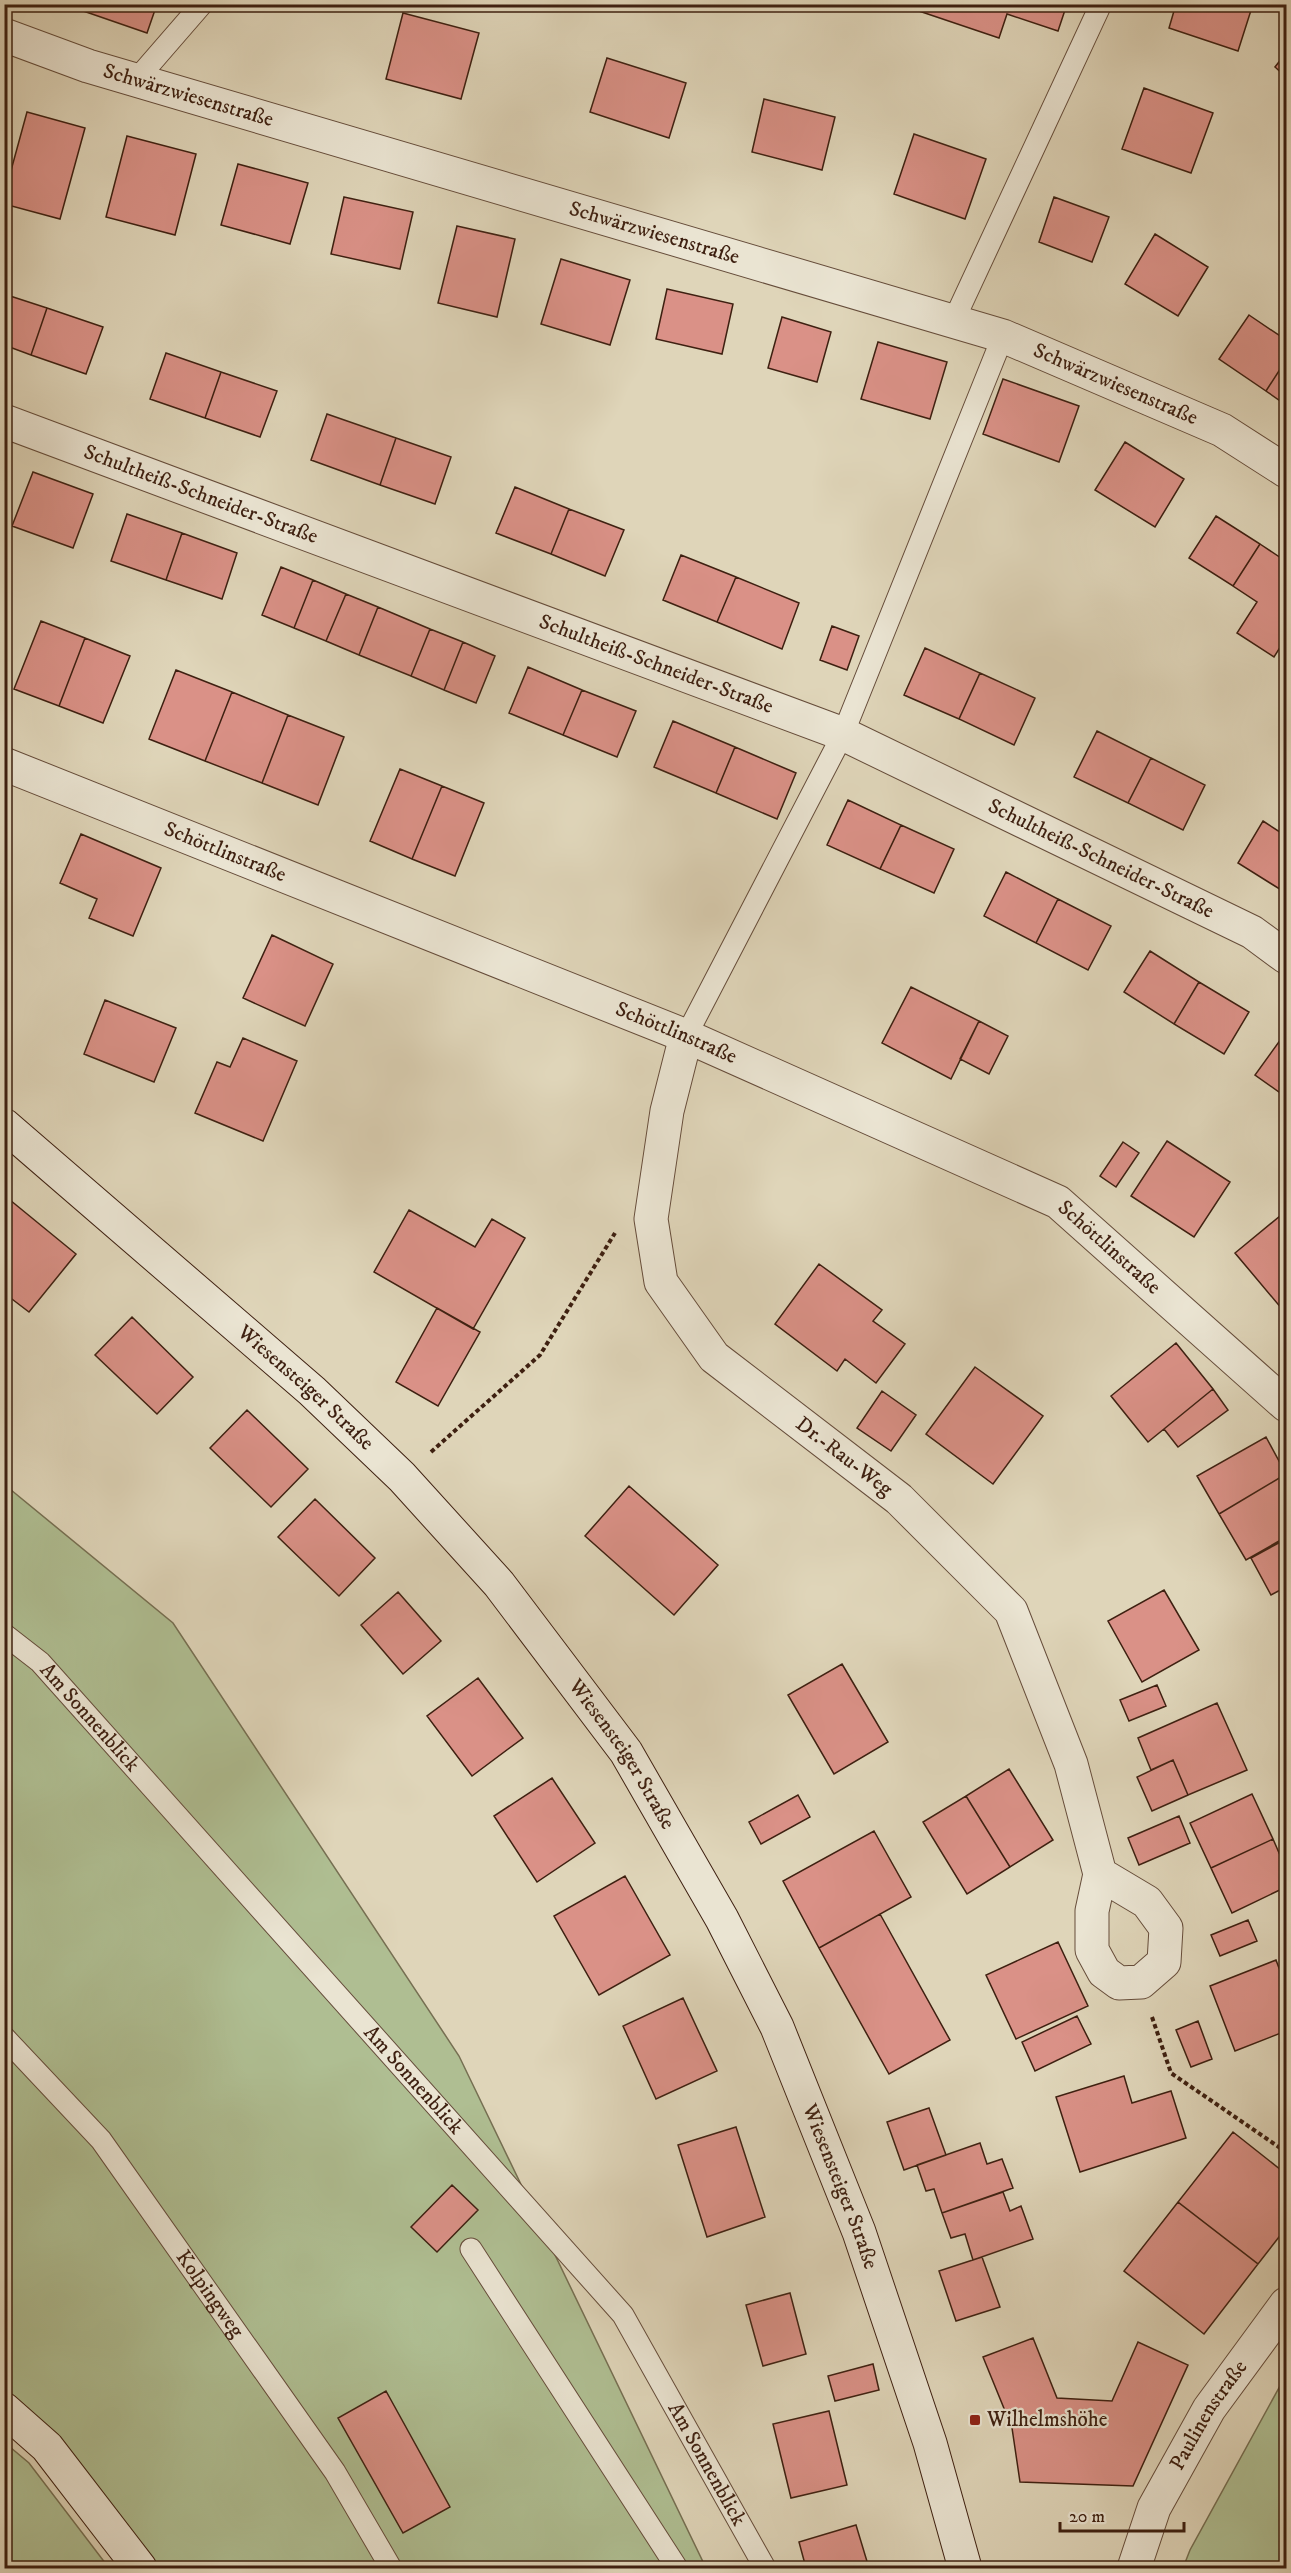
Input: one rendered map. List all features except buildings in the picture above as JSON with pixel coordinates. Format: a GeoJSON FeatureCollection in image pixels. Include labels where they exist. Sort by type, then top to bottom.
{"type":"FeatureCollection","features":[{"type":"Feature","properties":{"kind":"street","name":"Schwärzwiesenstraße"},"geometry":{"type":"LineString","coordinates":[[4,34],[88,66],[1003,336],[1222,430],[1287,471]]}},
{"type":"Feature","properties":{"kind":"street","name":"Schultheiß-Schneider-Straße"},"geometry":{"type":"LineString","coordinates":[[4,420],[843,734],[1252,932],[1287,957]]}},
{"type":"Feature","properties":{"kind":"street","name":"Schöttlinstraße"},"geometry":{"type":"LineString","coordinates":[[4,764],[686,1036],[1058,1202],[1287,1405]]}},
{"type":"Feature","properties":{"kind":"street","name":"Dr.-Rau-Weg"},"geometry":{"type":"LineString","coordinates":[[686,1036],[667,1111],[651,1219],[661,1282],[714,1357],[899,1499],[1011,1611],[1071,1764],[1100,1874],[1092,1911],[1092,1950],[1104,1972],[1119,1983],[1141,1982]]}},
{"type":"Feature","properties":{"kind":"street","name":"Wiesensteiger Straße"},"geometry":{"type":"LineString","coordinates":[[4,1125],[312,1391],[402,1477],[499,1584],[626,1752],[722,1919],[777,2027],[859,2232],[930,2443],[965,2568]]}},
{"type":"Feature","properties":{"kind":"street"},"geometry":{"type":"LineString","coordinates":[[1100,1874],[1147,1902],[1166,1928],[1164,1962],[1141,1982]]}},
{"type":"Feature","properties":{"kind":"street","name":"Paulinenstraße"},"geometry":{"type":"LineString","coordinates":[[1134,2568],[1154,2508],[1209,2409],[1287,2304]]}},
{"type":"Feature","properties":{"kind":"street"},"geometry":{"type":"LineString","coordinates":[[4,2409],[47,2447],[140,2568]]}},
{"type":"Feature","properties":{"kind":"lane"},"geometry":{"type":"LineString","coordinates":[[137,79],[202,4]]}},
{"type":"Feature","properties":{"kind":"lane"},"geometry":{"type":"LineString","coordinates":[[954,320],[1101,4]]}},
{"type":"Feature","properties":{"kind":"lane"},"geometry":{"type":"LineString","coordinates":[[686,1036],[843,734],[1003,336]]}},
{"type":"Feature","properties":{"kind":"lane","name":"Am Sonnenblick"},"geometry":{"type":"LineString","coordinates":[[4,1634],[48,1671],[623,2315],[765,2568]]}},
{"type":"Feature","properties":{"kind":"lane","name":"Kolpingweg"},"geometry":{"type":"LineString","coordinates":[[4,2037],[101,2140],[335,2472],[391,2568]]}},
{"type":"Feature","properties":{"kind":"lane"},"geometry":{"type":"LineString","coordinates":[[471,2249],[677,2568]]}},
{"type":"Feature","properties":{"kind":"path"},"geometry":{"type":"LineString","coordinates":[[402,1477],[540,1355],[616,1230],[651,1219]]}},
{"type":"Feature","properties":{"kind":"path"},"geometry":{"type":"LineString","coordinates":[[1141,1982],[1171,2073],[1287,2152]]}},
{"type":"Feature","properties":{"kind":"green space"},"geometry":{"type":"Polygon","coordinates":[[[5,1485],[173,1623],[459,2056],[706,2568],[141,2568],[5,2407],[5,1485]]]}},
{"type":"Feature","properties":{"kind":"green space"},"geometry":{"type":"Polygon","coordinates":[[[1286,2375],[1286,2568],[1183,2568],[1190,2550],[1286,2375]]]}},
{"type":"Feature","properties":{"kind":"green space"},"geometry":{"type":"Polygon","coordinates":[[[4,2442],[29,2463],[109,2568],[5,2568],[4,2442]]]}},
{"type":"Feature","properties":{"kind":"place","name":"Wilhelmshöhe"},"geometry":{"type":"Point","coordinates":[975,2420]}}]}
